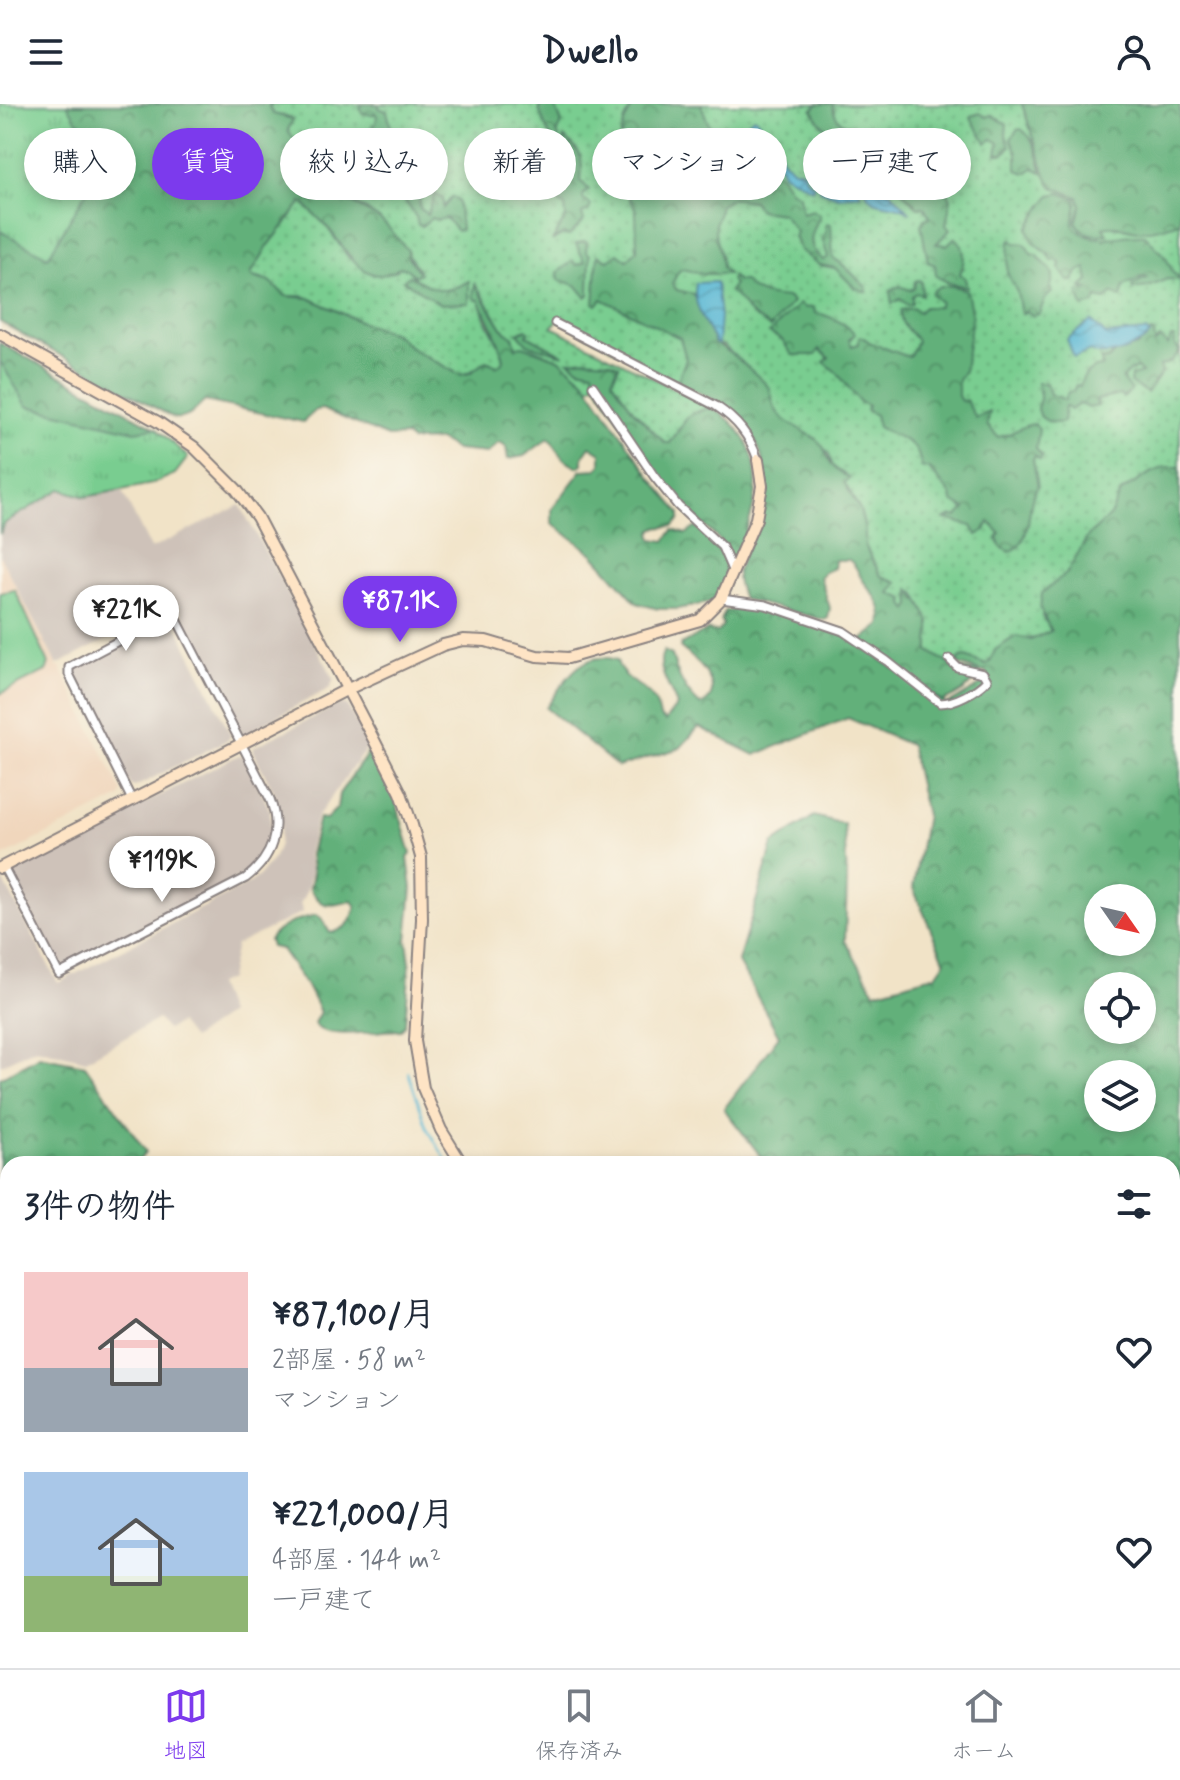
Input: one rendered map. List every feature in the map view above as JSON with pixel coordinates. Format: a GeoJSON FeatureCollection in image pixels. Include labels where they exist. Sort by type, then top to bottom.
{"type":"FeatureCollection","features":[{"type":"Feature","properties":{"kind":"street"},"geometry":{"type":"LineString","coordinates":[[132,800],[69,674],[69,667],[173,612],[242,743],[273,808],[275,830],[271,847],[261,864],[246,878],[59,974],[1,867],[132,800],[242,743],[348,689],[428,650],[463,640],[495,642],[549,658],[579,657],[690,624],[707,615],[721,599],[756,519],[762,486],[755,448],[739,424],[716,406],[555,323]]}},
{"type":"Feature","properties":{"kind":"street"},"geometry":{"type":"LineString","coordinates":[[0,334],[158,422],[194,447],[227,479],[257,517],[401,793],[421,857],[422,919],[415,1041],[423,1088],[455,1156]]}},
{"type":"Feature","properties":{"kind":"street"},"geometry":{"type":"LineString","coordinates":[[593,386],[678,506],[722,547],[733,572]]}},
{"type":"Feature","properties":{"kind":"street"},"geometry":{"type":"LineString","coordinates":[[721,599],[766,605],[843,631],[940,703],[948,703],[982,686],[987,680],[983,673],[957,667],[949,659]]}},
{"type":"Feature","properties":{"kind":"shaded area"},"geometry":{"type":"Polygon","coordinates":[[[61,489],[85,497],[122,491],[151,549],[240,505],[334,679],[330,688],[242,735],[177,604],[57,665],[0,556],[0,534],[5,523],[61,489]]]}},
{"type":"Feature","properties":{"kind":"shaded area"},"geometry":{"type":"Polygon","coordinates":[[[0,556],[122,792],[120,797],[0,858],[0,556]]]}},
{"type":"Feature","properties":{"kind":"shaded area"},"geometry":{"type":"Polygon","coordinates":[[[168,620],[174,621],[231,735],[229,739],[135,787],[131,786],[72,674],[74,669],[168,620]]]}},
{"type":"Feature","properties":{"kind":"shaded area"},"geometry":{"type":"Polygon","coordinates":[[[340,704],[347,705],[368,746],[317,817],[308,855],[311,871],[308,888],[300,904],[303,912],[236,945],[229,979],[217,984],[228,1014],[192,1039],[179,1023],[167,1030],[158,1019],[86,1060],[36,1048],[0,1065],[0,879],[58,983],[260,875],[274,857],[282,818],[276,795],[253,752],[254,747],[340,704]]]}},
{"type":"Feature","properties":{"kind":"shaded area"},"geometry":{"type":"Polygon","coordinates":[[[239,755],[244,756],[270,810],[271,832],[259,861],[244,875],[63,967],[58,965],[12,875],[14,870],[239,755]]]}},
{"type":"Feature","properties":{"kind":"green space"},"geometry":{"type":"Polygon","coordinates":[[[0,104],[67,104],[86,128],[24,128],[24,200],[81,200],[48,257],[0,231],[0,104]]]}},
{"type":"Feature","properties":{"kind":"green space"},"geometry":{"type":"Polygon","coordinates":[[[67,104],[272,104],[269,107],[273,114],[293,119],[289,128],[280,128],[280,200],[346,200],[357,205],[387,226],[408,250],[408,257],[420,273],[414,276],[400,267],[379,275],[369,273],[353,260],[302,202],[266,249],[252,277],[270,282],[286,296],[309,298],[395,334],[414,350],[460,375],[470,373],[486,361],[498,366],[504,360],[479,300],[475,300],[473,295],[475,284],[502,328],[513,337],[516,347],[523,346],[559,359],[584,380],[652,479],[680,513],[680,519],[674,526],[654,528],[651,533],[653,539],[665,541],[673,530],[686,534],[696,527],[720,553],[726,569],[725,579],[713,602],[677,609],[658,609],[637,603],[593,554],[552,523],[552,509],[582,470],[597,469],[601,465],[601,453],[590,446],[583,456],[583,464],[578,467],[564,459],[549,438],[524,456],[508,459],[502,443],[487,453],[456,450],[439,440],[412,441],[405,436],[388,437],[322,409],[316,410],[303,422],[205,401],[188,416],[174,418],[0,322],[0,231],[48,257],[82,200],[136,200],[136,128],[86,128],[67,104]]]}},
{"type":"Feature","properties":{"kind":"green space"},"geometry":{"type":"Polygon","coordinates":[[[272,104],[1022,104],[1047,178],[1053,187],[1078,197],[1081,205],[1076,223],[1090,235],[1107,225],[1142,231],[1180,222],[1180,467],[1152,472],[1121,492],[1110,516],[1067,573],[1043,593],[1042,615],[1051,631],[1039,638],[1016,636],[986,665],[970,659],[958,661],[955,668],[929,651],[928,618],[916,594],[910,590],[911,605],[908,611],[890,593],[897,582],[881,576],[865,545],[865,529],[844,482],[850,478],[833,467],[829,454],[815,438],[794,428],[775,412],[770,390],[723,345],[717,344],[677,382],[558,320],[552,327],[714,409],[693,414],[670,443],[665,443],[634,411],[612,380],[619,366],[569,361],[579,368],[593,371],[595,383],[590,387],[556,359],[535,350],[516,348],[513,336],[502,328],[481,292],[482,309],[504,360],[498,366],[491,362],[460,375],[414,350],[395,334],[304,296],[286,296],[262,279],[252,277],[266,249],[302,202],[324,223],[348,257],[379,275],[400,267],[414,275],[419,270],[378,219],[346,200],[448,200],[448,128],[289,128],[290,117],[273,114],[269,107],[272,104]]]}},
{"type":"Feature","properties":{"kind":"green space"},"geometry":{"type":"Polygon","coordinates":[[[362,104],[379,104],[379,108],[387,111],[391,128],[371,128],[377,116],[375,113],[362,113],[362,104]]]}},
{"type":"Feature","properties":{"kind":"green space"},"geometry":{"type":"Polygon","coordinates":[[[542,104],[554,104],[562,123],[559,128],[546,128],[539,109],[542,104]]]}},
{"type":"Feature","properties":{"kind":"green space"},"geometry":{"type":"Polygon","coordinates":[[[634,104],[701,104],[712,128],[623,128],[634,104]]]}},
{"type":"Feature","properties":{"kind":"green space"},"geometry":{"type":"Polygon","coordinates":[[[817,104],[833,104],[840,121],[858,128],[826,128],[812,110],[817,104]]]}},
{"type":"Feature","properties":{"kind":"green space"},"geometry":{"type":"Polygon","coordinates":[[[1022,104],[1180,104],[1180,222],[1146,231],[1108,226],[1103,227],[1107,234],[1102,235],[1082,230],[1076,223],[1081,205],[1078,197],[1053,187],[1047,178],[1022,104]]]}},
{"type":"Feature","properties":{"kind":"green space"},"geometry":{"type":"Polygon","coordinates":[[[980,113],[1007,124],[1006,135],[1010,146],[1004,154],[997,154],[999,143],[992,139],[986,143],[974,123],[971,116],[980,113]]]}},
{"type":"Feature","properties":{"kind":"green space"},"geometry":{"type":"Polygon","coordinates":[[[1021,129],[1038,154],[1042,172],[1034,168],[1025,173],[1017,170],[1017,153],[1011,139],[1021,129]]]}},
{"type":"Feature","properties":{"kind":"green space"},"geometry":{"type":"Polygon","coordinates":[[[576,149],[582,166],[581,181],[589,190],[583,199],[591,205],[582,214],[584,221],[569,236],[563,234],[552,241],[566,217],[565,207],[556,200],[576,200],[576,149]]]}},
{"type":"Feature","properties":{"kind":"green space"},"geometry":{"type":"Polygon","coordinates":[[[787,185],[799,195],[802,213],[813,210],[820,215],[811,239],[817,255],[823,260],[828,257],[822,238],[826,223],[831,224],[833,258],[867,288],[867,292],[855,288],[835,268],[819,265],[800,250],[794,237],[796,232],[782,213],[759,210],[753,201],[744,200],[787,200],[787,185]]]}},
{"type":"Feature","properties":{"kind":"green space"},"geometry":{"type":"Polygon","coordinates":[[[1060,193],[1076,199],[1073,225],[1080,232],[1096,238],[1145,235],[1166,258],[1180,280],[1167,279],[1149,287],[1133,289],[1132,285],[1147,278],[1141,277],[1124,286],[1121,298],[1113,293],[1105,300],[1097,298],[1094,304],[1083,307],[1078,292],[1088,289],[1082,287],[1089,281],[1086,268],[1078,272],[1073,281],[1068,281],[1059,268],[1060,263],[1052,261],[1033,242],[1028,228],[1050,195],[1060,193]]]}},
{"type":"Feature","properties":{"kind":"green space"},"geometry":{"type":"Polygon","coordinates":[[[452,197],[458,200],[461,230],[457,231],[446,218],[431,218],[422,226],[418,225],[404,200],[420,200],[420,208],[427,215],[433,200],[443,200],[443,208],[452,197]]]}},
{"type":"Feature","properties":{"kind":"green space"},"geometry":{"type":"Polygon","coordinates":[[[630,200],[727,200],[719,207],[715,224],[722,268],[728,274],[703,274],[682,269],[672,284],[677,290],[694,294],[715,344],[762,380],[770,390],[778,413],[819,442],[832,465],[850,478],[844,482],[860,510],[865,546],[881,576],[898,582],[890,593],[905,599],[908,610],[911,605],[910,589],[930,624],[929,651],[955,668],[980,673],[969,686],[942,702],[862,640],[881,625],[882,613],[875,597],[849,560],[835,560],[834,568],[820,577],[830,608],[825,620],[743,599],[737,581],[738,569],[763,509],[766,478],[752,435],[732,411],[677,382],[686,359],[680,338],[602,299],[597,305],[594,303],[598,255],[608,260],[618,253],[627,260],[637,250],[636,210],[630,200]]]}},
{"type":"Feature","properties":{"kind":"green space"},"geometry":{"type":"Polygon","coordinates":[[[910,200],[951,200],[946,225],[950,230],[936,244],[947,245],[955,237],[962,245],[964,254],[960,274],[965,278],[967,287],[936,276],[935,265],[928,262],[921,225],[924,219],[930,217],[924,207],[918,207],[910,200]]]}},
{"type":"Feature","properties":{"kind":"green space"},"geometry":{"type":"Polygon","coordinates":[[[584,241],[590,255],[589,295],[586,297],[576,285],[559,280],[558,272],[573,261],[577,265],[585,262],[576,244],[584,241]]]}},
{"type":"Feature","properties":{"kind":"green space"},"geometry":{"type":"Polygon","coordinates":[[[1009,242],[1025,244],[1031,254],[1038,256],[1052,273],[1052,292],[1045,299],[1039,314],[1033,316],[1027,311],[1021,314],[1017,292],[1007,273],[1009,242]]]}},
{"type":"Feature","properties":{"kind":"green space"},"geometry":{"type":"Polygon","coordinates":[[[409,276],[444,290],[469,281],[469,303],[440,304],[403,280],[409,276]]]}},
{"type":"Feature","properties":{"kind":"green space"},"geometry":{"type":"Polygon","coordinates":[[[732,277],[744,281],[758,292],[789,298],[792,303],[770,328],[729,291],[734,284],[732,277]]]}},
{"type":"Feature","properties":{"kind":"green space"},"geometry":{"type":"Polygon","coordinates":[[[918,280],[921,281],[922,295],[916,293],[912,296],[912,304],[907,305],[900,299],[892,304],[890,291],[900,286],[910,290],[918,280]]]}},
{"type":"Feature","properties":{"kind":"green space"},"geometry":{"type":"Polygon","coordinates":[[[940,286],[967,290],[972,317],[964,371],[958,380],[961,401],[966,400],[976,418],[990,412],[987,425],[998,437],[1030,424],[1035,424],[1039,429],[1036,449],[1042,456],[1040,460],[1035,456],[1033,460],[1038,486],[1023,540],[1010,552],[1001,547],[997,538],[1000,533],[989,522],[985,530],[977,535],[972,526],[945,519],[957,517],[965,509],[952,501],[951,495],[929,469],[921,467],[912,445],[878,427],[875,415],[866,410],[868,406],[860,402],[824,362],[829,358],[819,349],[816,355],[792,355],[782,340],[769,333],[799,304],[805,308],[814,307],[815,313],[831,317],[847,327],[855,334],[849,340],[852,346],[859,344],[861,336],[871,343],[909,357],[917,341],[903,324],[901,310],[914,308],[919,312],[924,307],[938,307],[940,302],[931,294],[940,286]]]}},
{"type":"Feature","properties":{"kind":"green space"},"geometry":{"type":"Polygon","coordinates":[[[526,329],[529,331],[527,335],[564,355],[527,344],[518,333],[526,329]]]}},
{"type":"Feature","properties":{"kind":"green space"},"geometry":{"type":"Polygon","coordinates":[[[1151,332],[1154,333],[1155,343],[1160,338],[1168,346],[1171,337],[1174,337],[1174,344],[1180,351],[1170,363],[1160,366],[1162,372],[1147,393],[1130,383],[1131,376],[1142,373],[1137,368],[1122,379],[1131,391],[1123,398],[1120,395],[1097,400],[1098,406],[1089,408],[1079,404],[1071,410],[1065,406],[1063,422],[1059,423],[1040,416],[1037,383],[1046,383],[1050,394],[1065,400],[1068,392],[1073,391],[1076,385],[1080,386],[1088,373],[1102,367],[1101,359],[1108,360],[1113,355],[1111,353],[1137,346],[1151,332]]]}},
{"type":"Feature","properties":{"kind":"green space"},"geometry":{"type":"Polygon","coordinates":[[[0,343],[156,428],[135,431],[27,406],[0,362],[0,343]]]}},
{"type":"Feature","properties":{"kind":"green space"},"geometry":{"type":"Polygon","coordinates":[[[585,359],[619,365],[612,380],[634,411],[665,443],[670,443],[689,415],[708,408],[721,413],[738,429],[748,445],[756,478],[752,512],[733,563],[717,537],[679,502],[656,474],[595,383],[593,371],[579,368],[569,361],[585,359]]]}},
{"type":"Feature","properties":{"kind":"green space"},"geometry":{"type":"Polygon","coordinates":[[[0,361],[27,406],[135,431],[156,428],[188,457],[175,474],[152,484],[85,497],[61,489],[5,523],[0,534],[0,361]]]}},
{"type":"Feature","properties":{"kind":"green space"},"geometry":{"type":"Polygon","coordinates":[[[1166,467],[1180,467],[1180,1156],[761,1156],[724,1109],[779,1036],[738,962],[773,844],[814,816],[844,824],[847,879],[845,941],[875,992],[936,975],[945,962],[913,888],[926,815],[910,745],[848,718],[755,755],[699,727],[680,748],[618,767],[546,708],[574,670],[593,659],[604,658],[617,660],[625,675],[652,697],[660,717],[665,721],[677,705],[662,670],[664,651],[672,655],[682,683],[700,705],[708,700],[712,692],[711,684],[702,667],[680,648],[681,645],[708,630],[718,632],[723,625],[721,620],[725,611],[750,607],[769,610],[845,635],[947,705],[990,679],[986,673],[957,664],[961,658],[986,665],[995,650],[1016,636],[1031,640],[1051,631],[1040,608],[1042,593],[1067,573],[1088,536],[1110,516],[1121,492],[1152,472],[1166,467]]]}},
{"type":"Feature","properties":{"kind":"green space"},"geometry":{"type":"Polygon","coordinates":[[[15,590],[49,664],[46,671],[0,694],[0,593],[15,590]]]}},
{"type":"Feature","properties":{"kind":"green space"},"geometry":{"type":"Polygon","coordinates":[[[370,750],[395,798],[411,854],[408,858],[412,888],[405,1024],[401,1030],[334,1033],[316,1027],[314,1023],[320,1012],[309,990],[281,949],[271,947],[269,940],[284,927],[316,915],[330,933],[341,930],[352,917],[356,907],[352,901],[328,905],[310,889],[313,874],[310,855],[319,818],[326,819],[337,808],[339,794],[370,750]]]}},
{"type":"Feature","properties":{"kind":"green space"},"geometry":{"type":"Polygon","coordinates":[[[39,1056],[85,1065],[146,1152],[143,1156],[0,1156],[0,1078],[39,1056]]]}},
{"type":"Feature","properties":{"kind":"water"},"geometry":{"type":"Polygon","coordinates":[[[754,117],[765,128],[752,128],[748,122],[754,117]]]}},
{"type":"Feature","properties":{"kind":"water"},"geometry":{"type":"Polygon","coordinates":[[[787,164],[803,171],[803,184],[787,176],[787,164]]]}},
{"type":"Feature","properties":{"kind":"water"},"geometry":{"type":"Polygon","coordinates":[[[899,200],[911,213],[899,207],[875,201],[899,200]]]}},
{"type":"Feature","properties":{"kind":"water"},"geometry":{"type":"Polygon","coordinates":[[[716,282],[720,316],[718,344],[701,315],[695,291],[696,283],[716,282]]]}},
{"type":"Feature","properties":{"kind":"water"},"geometry":{"type":"Polygon","coordinates":[[[1091,321],[1106,335],[1146,331],[1150,335],[1122,351],[1097,354],[1090,351],[1074,358],[1067,339],[1091,321]]]}},
{"type":"Feature","properties":{"kind":"waterway"},"geometry":{"type":"LineString","coordinates":[[408,1072],[427,1128],[444,1156]]}}]}
